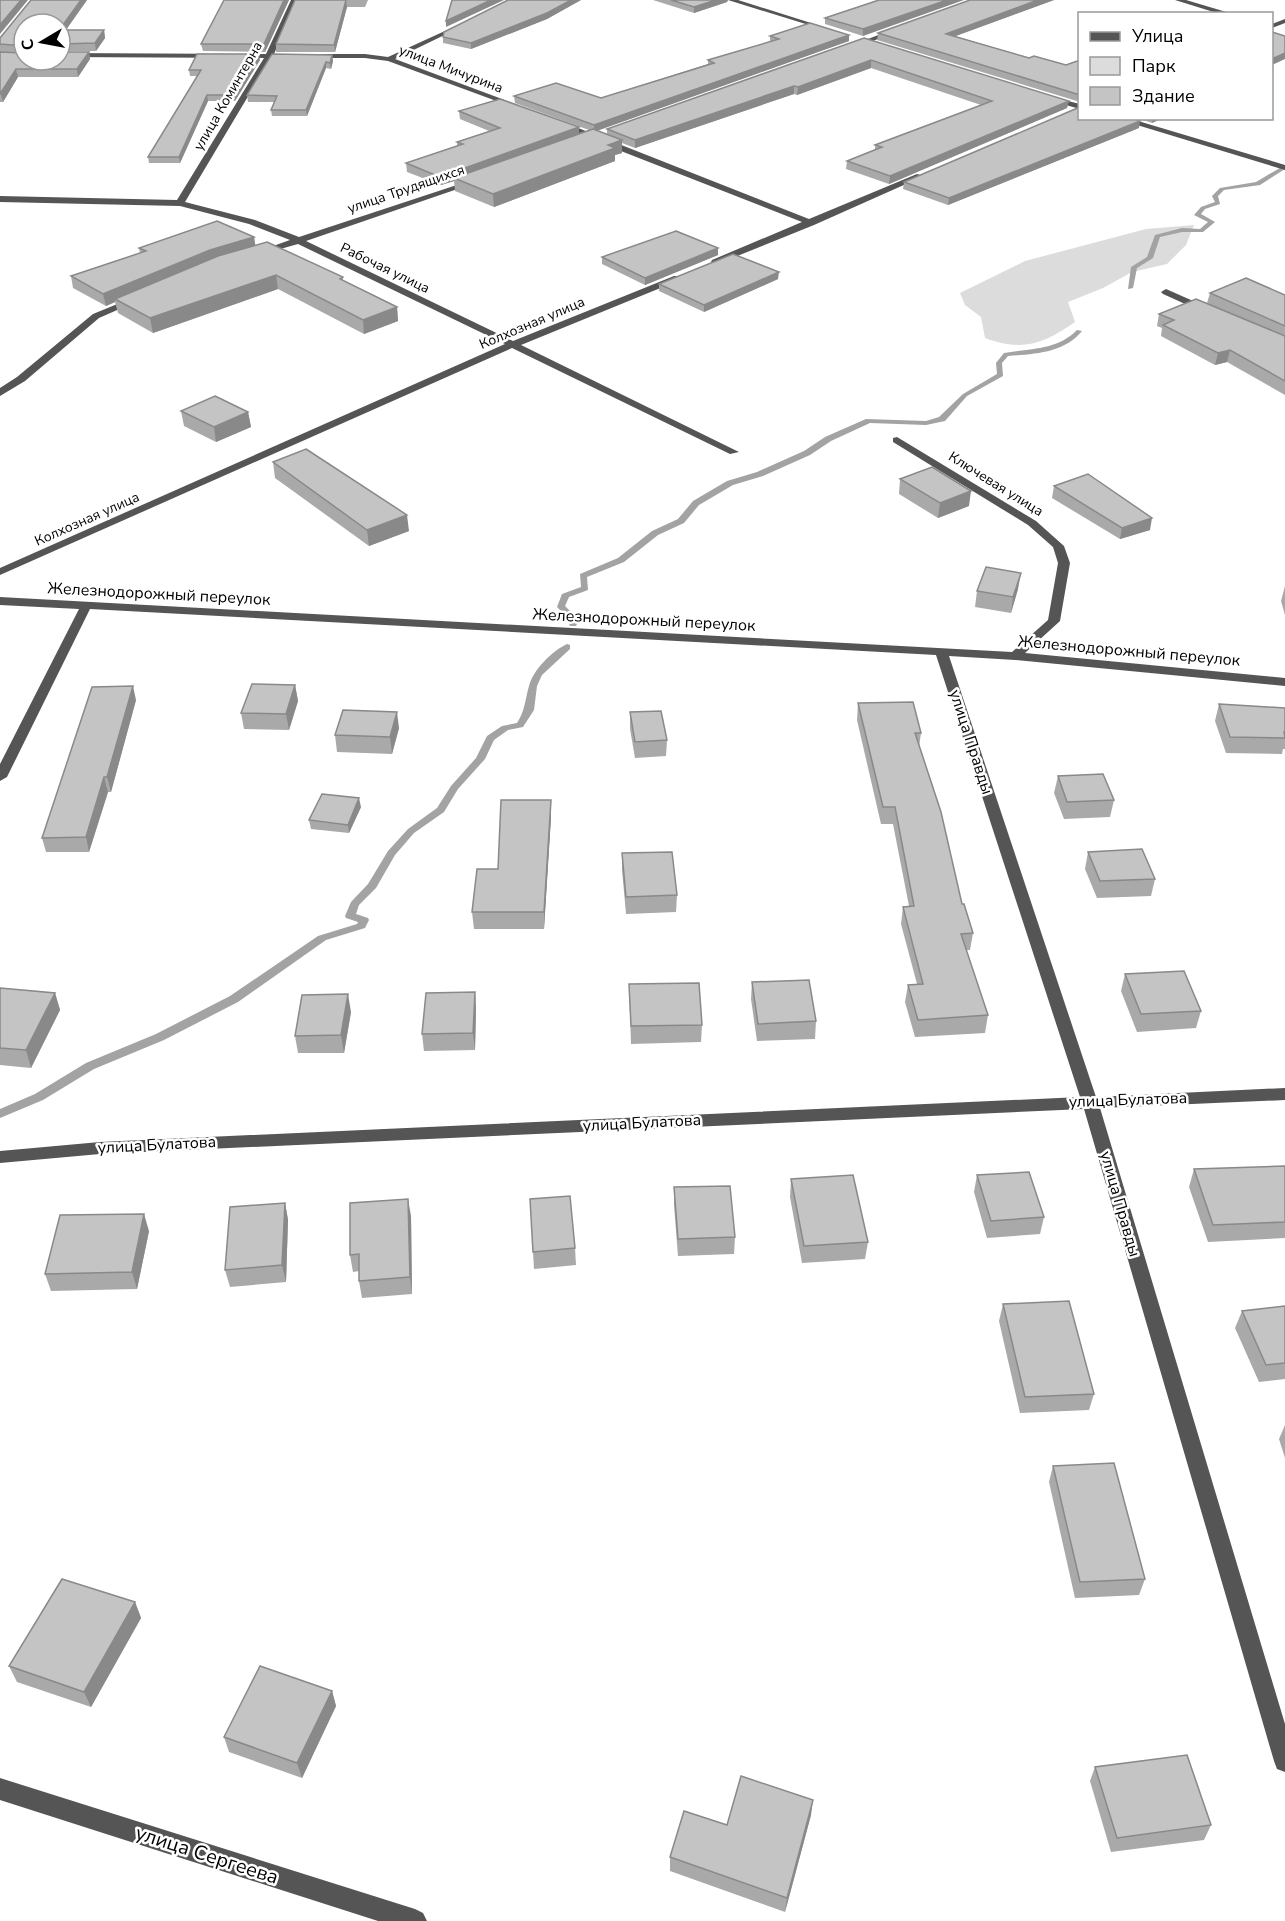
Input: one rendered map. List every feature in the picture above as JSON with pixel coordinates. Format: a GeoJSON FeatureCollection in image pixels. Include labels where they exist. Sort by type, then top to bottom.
{"type":"FeatureCollection","features":[{"type":"Feature","properties":{"kind":"street","name":"улица Коминтерна"},"geometry":{"type":"LineString","coordinates":[[180,204],[269,56],[294,0]]}},
{"type":"Feature","properties":{"kind":"street"},"geometry":{"type":"LineString","coordinates":[[731,0],[832,31]]}},
{"type":"Feature","properties":{"kind":"street"},"geometry":{"type":"LineString","coordinates":[[1178,0],[1223,12]]}},
{"type":"Feature","properties":{"kind":"street"},"geometry":{"type":"LineString","coordinates":[[389,59],[472,20]]}},
{"type":"Feature","properties":{"kind":"street"},"geometry":{"type":"LineString","coordinates":[[843,49],[908,26]]}},
{"type":"Feature","properties":{"kind":"street"},"geometry":{"type":"LineString","coordinates":[[855,38],[877,45]]}},
{"type":"Feature","properties":{"kind":"street","name":"улица Мичурина"},"geometry":{"type":"LineString","coordinates":[[72,55],[365,56],[389,59],[519,109]]}},
{"type":"Feature","properties":{"kind":"street"},"geometry":{"type":"LineString","coordinates":[[1046,97],[1078,107]]}},
{"type":"Feature","properties":{"kind":"street"},"geometry":{"type":"LineString","coordinates":[[1069,113],[1078,109]]}},
{"type":"Feature","properties":{"kind":"street"},"geometry":{"type":"LineString","coordinates":[[1125,120],[1285,168]]}},
{"type":"Feature","properties":{"kind":"street"},"geometry":{"type":"LineString","coordinates":[[552,121],[811,223]]}},
{"type":"Feature","properties":{"kind":"street"},"geometry":{"type":"LineString","coordinates":[[584,141],[606,133]]}},
{"type":"Feature","properties":{"kind":"street"},"geometry":{"type":"LineString","coordinates":[[700,268],[929,172]]}},
{"type":"Feature","properties":{"kind":"street","name":"улица Трудящихся"},"geometry":{"type":"LineString","coordinates":[[247,257],[300,241],[485,176]]}},
{"type":"Feature","properties":{"kind":"street","name":"Рабочая улица"},"geometry":{"type":"LineString","coordinates":[[0,199],[180,204],[252,222],[300,241],[734,452]]}},
{"type":"Feature","properties":{"kind":"street","name":"Колхозная улица"},"geometry":{"type":"LineString","coordinates":[[0,572],[511,345],[689,273]]}},
{"type":"Feature","properties":{"kind":"street"},"geometry":{"type":"LineString","coordinates":[[1166,291],[1220,316]]}},
{"type":"Feature","properties":{"kind":"street"},"geometry":{"type":"LineString","coordinates":[[0,393],[21,379],[96,316],[140,298]]}},
{"type":"Feature","properties":{"kind":"street","name":"Ключевая улица"},"geometry":{"type":"LineString","coordinates":[[897,440],[1032,523],[1058,546],[1064,563],[1054,621],[1015,657]]}},
{"type":"Feature","properties":{"kind":"street","name":"Железнодорожный переулок"},"geometry":{"type":"LineString","coordinates":[[0,601],[941,652],[1285,682]]}},
{"type":"Feature","properties":{"kind":"street"},"geometry":{"type":"LineString","coordinates":[[0,777],[86,606]]}},
{"type":"Feature","properties":{"kind":"street","name":"улица Правды"},"geometry":{"type":"LineString","coordinates":[[941,652],[1090,1102],[1281,1734],[1285,1761]]}},
{"type":"Feature","properties":{"kind":"street","name":"улица Булатова"},"geometry":{"type":"LineString","coordinates":[[0,1157],[100,1148],[1285,1094]]}},
{"type":"Feature","properties":{"kind":"street","name":"улица Сергеева"},"geometry":{"type":"LineString","coordinates":[[0,1789],[415,1921]]}},
{"type":"Feature","properties":{"kind":"green space"},"geometry":{"type":"Polygon","coordinates":[[[1194,225],[1186,245],[1167,264],[1132,272],[1103,288],[1068,302],[1075,322],[1053,336],[1032,343],[1011,344],[985,338],[981,317],[965,305],[960,293],[1025,261],[1146,229],[1194,225]]]}},
{"type":"Feature","properties":{"kind":"building"},"geometry":{"type":"Polygon","coordinates":[[[0,0],[21,0],[0,25],[0,0]]]}},
{"type":"Feature","properties":{"kind":"building"},"geometry":{"type":"Polygon","coordinates":[[[31,0],[81,0],[72,12],[21,12],[31,0]]]}},
{"type":"Feature","properties":{"kind":"building"},"geometry":{"type":"Polygon","coordinates":[[[224,0],[284,0],[264,44],[201,44],[224,0]]]}},
{"type":"Feature","properties":{"kind":"building"},"geometry":{"type":"Polygon","coordinates":[[[295,0],[346,0],[334,45],[276,44],[295,0]]]}},
{"type":"Feature","properties":{"kind":"building"},"geometry":{"type":"Polygon","coordinates":[[[452,0],[491,0],[446,21],[452,0]]]}},
{"type":"Feature","properties":{"kind":"building"},"geometry":{"type":"Polygon","coordinates":[[[508,0],[571,0],[547,13],[471,43],[443,37],[444,32],[508,0]]]}},
{"type":"Feature","properties":{"kind":"building"},"geometry":{"type":"Polygon","coordinates":[[[671,0],[716,0],[694,7],[671,0]]]}},
{"type":"Feature","properties":{"kind":"building"},"geometry":{"type":"Polygon","coordinates":[[[879,0],[947,0],[863,29],[825,18],[879,0]]]}},
{"type":"Feature","properties":{"kind":"building"},"geometry":{"type":"Polygon","coordinates":[[[970,0],[1038,0],[946,34],[1029,58],[1034,56],[1066,65],[1078,61],[1078,94],[878,33],[970,0]]]}},
{"type":"Feature","properties":{"kind":"building"},"geometry":{"type":"Polygon","coordinates":[[[12,23],[12,45],[0,44],[0,38],[12,23]]]}},
{"type":"Feature","properties":{"kind":"building"},"geometry":{"type":"Polygon","coordinates":[[[810,23],[849,35],[594,125],[514,96],[556,83],[601,98],[714,63],[708,60],[779,39],[770,36],[810,23]]]}},
{"type":"Feature","properties":{"kind":"building"},"geometry":{"type":"Polygon","coordinates":[[[72,30],[104,30],[95,43],[72,44],[72,30]]]}},
{"type":"Feature","properties":{"kind":"building"},"geometry":{"type":"Polygon","coordinates":[[[1273,32],[1285,36],[1285,53],[1273,59],[1273,32]]]}},
{"type":"Feature","properties":{"kind":"building"},"geometry":{"type":"Polygon","coordinates":[[[864,38],[1069,101],[890,176],[847,161],[882,147],[875,145],[992,101],[871,60],[798,87],[794,86],[635,140],[607,129],[864,38]]]}},
{"type":"Feature","properties":{"kind":"building"},"geometry":{"type":"Polygon","coordinates":[[[0,52],[12,53],[12,72],[14,72],[0,94],[0,52]]]}},
{"type":"Feature","properties":{"kind":"building"},"geometry":{"type":"Polygon","coordinates":[[[72,52],[89,52],[77,69],[72,69],[72,52]]]}},
{"type":"Feature","properties":{"kind":"building"},"geometry":{"type":"Polygon","coordinates":[[[197,54],[259,54],[234,95],[207,95],[179,157],[148,157],[201,70],[189,70],[197,54]]]}},
{"type":"Feature","properties":{"kind":"building"},"geometry":{"type":"Polygon","coordinates":[[[272,54],[332,55],[330,63],[326,62],[306,110],[271,110],[277,96],[247,95],[272,54]]]}},
{"type":"Feature","properties":{"kind":"building"},"geometry":{"type":"Polygon","coordinates":[[[500,99],[579,127],[440,177],[406,163],[463,144],[457,142],[500,128],[459,111],[500,99]]]}},
{"type":"Feature","properties":{"kind":"building"},"geometry":{"type":"Polygon","coordinates":[[[1078,108],[1078,120],[1140,121],[949,198],[904,182],[1078,108]]]}},
{"type":"Feature","properties":{"kind":"building"},"geometry":{"type":"Polygon","coordinates":[[[593,129],[622,140],[608,145],[615,148],[493,194],[454,178],[593,129]]]}},
{"type":"Feature","properties":{"kind":"building"},"geometry":{"type":"Polygon","coordinates":[[[217,221],[254,237],[210,250],[103,294],[71,276],[146,251],[139,248],[217,221]]]}},
{"type":"Feature","properties":{"kind":"building"},"geometry":{"type":"Polygon","coordinates":[[[676,231],[718,248],[645,278],[602,257],[676,231]]]}},
{"type":"Feature","properties":{"kind":"building"},"geometry":{"type":"Polygon","coordinates":[[[267,242],[343,277],[340,279],[397,307],[363,320],[276,275],[150,318],[115,299],[218,256],[267,242]]]}},
{"type":"Feature","properties":{"kind":"building"},"geometry":{"type":"Polygon","coordinates":[[[733,254],[779,272],[704,305],[659,284],[733,254]]]}},
{"type":"Feature","properties":{"kind":"building"},"geometry":{"type":"Polygon","coordinates":[[[1246,278],[1285,295],[1285,326],[1210,293],[1246,278]]]}},
{"type":"Feature","properties":{"kind":"building"},"geometry":{"type":"Polygon","coordinates":[[[1196,299],[1285,336],[1285,381],[1230,350],[1218,353],[1163,325],[1174,320],[1159,314],[1196,299]]]}},
{"type":"Feature","properties":{"kind":"building"},"geometry":{"type":"Polygon","coordinates":[[[215,396],[248,412],[214,427],[181,411],[215,396]]]}},
{"type":"Feature","properties":{"kind":"building"},"geometry":{"type":"Polygon","coordinates":[[[306,449],[407,515],[367,530],[273,462],[306,449]]]}},
{"type":"Feature","properties":{"kind":"building"},"geometry":{"type":"Polygon","coordinates":[[[932,467],[971,491],[940,503],[900,479],[932,467]]]}},
{"type":"Feature","properties":{"kind":"building"},"geometry":{"type":"Polygon","coordinates":[[[1088,474],[1152,518],[1122,528],[1054,486],[1088,474]]]}},
{"type":"Feature","properties":{"kind":"building"},"geometry":{"type":"Polygon","coordinates":[[[986,567],[1021,573],[1013,597],[977,591],[986,567]]]}},
{"type":"Feature","properties":{"kind":"building"},"geometry":{"type":"Polygon","coordinates":[[[252,684],[295,685],[286,714],[241,713],[252,684]]]}},
{"type":"Feature","properties":{"kind":"building"},"geometry":{"type":"Polygon","coordinates":[[[133,686],[107,777],[104,777],[86,837],[42,838],[92,687],[133,686]]]}},
{"type":"Feature","properties":{"kind":"building"},"geometry":{"type":"Polygon","coordinates":[[[913,702],[921,733],[915,733],[941,812],[962,904],[964,904],[973,933],[961,934],[988,1015],[918,1020],[908,985],[923,984],[903,907],[914,906],[895,807],[883,807],[858,703],[913,702]]]}},
{"type":"Feature","properties":{"kind":"building"},"geometry":{"type":"Polygon","coordinates":[[[1219,704],[1285,708],[1285,738],[1230,737],[1219,704]]]}},
{"type":"Feature","properties":{"kind":"building"},"geometry":{"type":"Polygon","coordinates":[[[343,710],[397,712],[390,737],[335,735],[343,710]]]}},
{"type":"Feature","properties":{"kind":"building"},"geometry":{"type":"Polygon","coordinates":[[[661,711],[667,740],[635,742],[630,712],[661,711]]]}},
{"type":"Feature","properties":{"kind":"building"},"geometry":{"type":"Polygon","coordinates":[[[1103,774],[1114,800],[1067,802],[1058,776],[1103,774]]]}},
{"type":"Feature","properties":{"kind":"building"},"geometry":{"type":"Polygon","coordinates":[[[322,794],[359,798],[348,825],[309,820],[322,794]]]}},
{"type":"Feature","properties":{"kind":"building"},"geometry":{"type":"Polygon","coordinates":[[[501,800],[551,800],[544,912],[472,912],[477,869],[498,869],[501,800]]]}},
{"type":"Feature","properties":{"kind":"building"},"geometry":{"type":"Polygon","coordinates":[[[1142,849],[1155,879],[1100,881],[1088,852],[1142,849]]]}},
{"type":"Feature","properties":{"kind":"building"},"geometry":{"type":"Polygon","coordinates":[[[672,852],[677,895],[626,897],[622,853],[672,852]]]}},
{"type":"Feature","properties":{"kind":"building"},"geometry":{"type":"Polygon","coordinates":[[[1184,971],[1201,1011],[1141,1014],[1125,974],[1184,971]]]}},
{"type":"Feature","properties":{"kind":"building"},"geometry":{"type":"Polygon","coordinates":[[[809,980],[816,1021],[758,1024],[752,982],[809,980]]]}},
{"type":"Feature","properties":{"kind":"building"},"geometry":{"type":"Polygon","coordinates":[[[699,983],[702,1025],[631,1026],[629,984],[699,983]]]}},
{"type":"Feature","properties":{"kind":"building"},"geometry":{"type":"Polygon","coordinates":[[[0,988],[55,993],[26,1050],[0,1048],[0,988]]]}},
{"type":"Feature","properties":{"kind":"building"},"geometry":{"type":"Polygon","coordinates":[[[475,992],[473,1033],[422,1034],[426,993],[475,992]]]}},
{"type":"Feature","properties":{"kind":"building"},"geometry":{"type":"Polygon","coordinates":[[[348,994],[341,1035],[295,1036],[302,995],[348,994]]]}},
{"type":"Feature","properties":{"kind":"building"},"geometry":{"type":"Polygon","coordinates":[[[1285,1166],[1285,1222],[1213,1225],[1194,1169],[1285,1166]]]}},
{"type":"Feature","properties":{"kind":"building"},"geometry":{"type":"Polygon","coordinates":[[[1029,1172],[1044,1217],[991,1221],[977,1175],[1029,1172]]]}},
{"type":"Feature","properties":{"kind":"building"},"geometry":{"type":"Polygon","coordinates":[[[853,1175],[868,1242],[804,1246],[791,1179],[853,1175]]]}},
{"type":"Feature","properties":{"kind":"building"},"geometry":{"type":"Polygon","coordinates":[[[730,1186],[735,1237],[678,1239],[674,1187],[730,1186]]]}},
{"type":"Feature","properties":{"kind":"building"},"geometry":{"type":"Polygon","coordinates":[[[570,1196],[575,1248],[533,1252],[530,1199],[570,1196]]]}},
{"type":"Feature","properties":{"kind":"building"},"geometry":{"type":"Polygon","coordinates":[[[408,1199],[410,1277],[359,1281],[359,1254],[350,1255],[350,1203],[408,1199]]]}},
{"type":"Feature","properties":{"kind":"building"},"geometry":{"type":"Polygon","coordinates":[[[285,1203],[282,1265],[225,1270],[230,1207],[285,1203]]]}},
{"type":"Feature","properties":{"kind":"building"},"geometry":{"type":"Polygon","coordinates":[[[144,1214],[132,1272],[45,1274],[60,1215],[144,1214]]]}},
{"type":"Feature","properties":{"kind":"building"},"geometry":{"type":"Polygon","coordinates":[[[1069,1301],[1094,1394],[1025,1397],[1003,1304],[1069,1301]]]}},
{"type":"Feature","properties":{"kind":"building"},"geometry":{"type":"Polygon","coordinates":[[[1285,1306],[1285,1363],[1266,1365],[1242,1311],[1285,1306]]]}},
{"type":"Feature","properties":{"kind":"building"},"geometry":{"type":"Polygon","coordinates":[[[1114,1463],[1145,1579],[1080,1582],[1053,1466],[1114,1463]]]}},
{"type":"Feature","properties":{"kind":"building"},"geometry":{"type":"Polygon","coordinates":[[[62,1579],[135,1602],[84,1692],[9,1666],[62,1579]]]}},
{"type":"Feature","properties":{"kind":"building"},"geometry":{"type":"Polygon","coordinates":[[[260,1666],[332,1691],[297,1763],[224,1737],[260,1666]]]}},
{"type":"Feature","properties":{"kind":"building"},"geometry":{"type":"Polygon","coordinates":[[[1187,1755],[1211,1825],[1117,1838],[1095,1767],[1187,1755]]]}},
{"type":"Feature","properties":{"kind":"building"},"geometry":{"type":"Polygon","coordinates":[[[741,1776],[813,1800],[787,1898],[670,1857],[684,1811],[727,1825],[741,1776]]]}},
{"type":"Feature","properties":{"kind":"waterway"},"geometry":{"type":"LineString","coordinates":[[1130,288],[1134,267],[1150,258],[1157,236],[1182,230],[1201,231],[1212,222],[1197,215],[1203,208],[1218,203],[1215,196],[1222,189],[1258,184],[1285,167]]}},
{"type":"Feature","properties":{"kind":"waterway"},"geometry":{"type":"LineString","coordinates":[[573,624],[569,614],[561,607],[565,596],[585,588],[583,576],[621,560],[655,533],[681,521],[696,503],[730,483],[760,474],[869,421],[926,423],[942,419],[965,395],[1001,375],[999,363],[1006,354],[1056,347],[1073,338],[1079,331]]}},
{"type":"Feature","properties":{"kind":"waterway"},"geometry":{"type":"LineString","coordinates":[[0,1114],[39,1097],[90,1066],[160,1037],[234,999],[322,938],[361,926],[364,920],[350,916],[355,904],[372,886],[391,853],[411,831],[441,810],[454,788],[480,759],[490,738],[505,728],[520,725],[529,710],[533,686],[538,675],[567,647]]}}]}
